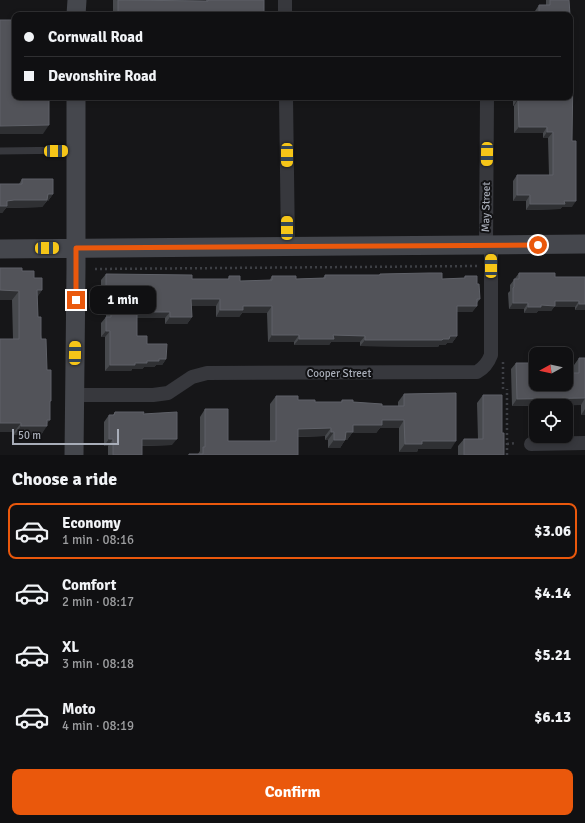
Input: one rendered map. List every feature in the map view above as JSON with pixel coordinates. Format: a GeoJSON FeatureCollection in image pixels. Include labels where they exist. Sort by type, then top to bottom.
{"type":"FeatureCollection","features":[{"type":"Feature","properties":{"kind":"main road"},"geometry":{"type":"LineString","coordinates":[[76,12],[77,0]]}},
{"type":"Feature","properties":{"kind":"main road"},"geometry":{"type":"LineString","coordinates":[[74,455],[76,100]]}},
{"type":"Feature","properties":{"kind":"main road"},"geometry":{"type":"LineString","coordinates":[[0,249],[585,244]]}},
{"type":"Feature","properties":{"kind":"street"},"geometry":{"type":"LineString","coordinates":[[285,0],[285,12]]}},
{"type":"Feature","properties":{"kind":"street"},"geometry":{"type":"LineString","coordinates":[[286,100],[288,247]]}},
{"type":"Feature","properties":{"kind":"street","name":"May Street"},"geometry":{"type":"LineString","coordinates":[[487,100],[488,246]]}},
{"type":"Feature","properties":{"kind":"street","name":"Cooper Street"},"geometry":{"type":"LineString","coordinates":[[74,395],[153,395],[168,393],[192,377],[207,374],[477,372],[489,361],[491,355],[491,266],[488,246]]}},
{"type":"Feature","properties":{"kind":"street"},"geometry":{"type":"LineString","coordinates":[[531,444],[585,443]]}},
{"type":"Feature","properties":{"kind":"lane"},"geometry":{"type":"LineString","coordinates":[[0,151],[76,150]]}},
{"type":"Feature","properties":{"kind":"path"},"geometry":{"type":"LineString","coordinates":[[95,269],[491,266]]}},
{"type":"Feature","properties":{"kind":"path"},"geometry":{"type":"LineString","coordinates":[[503,358],[507,455]]}},
{"type":"Feature","properties":{"kind":"path"},"geometry":{"type":"LineString","coordinates":[[507,444],[517,444]]}},
{"type":"Feature","properties":{"kind":"building"},"geometry":{"type":"Polygon","coordinates":[[[118,0],[264,0],[264,12],[118,12],[118,0]]]}},
{"type":"Feature","properties":{"kind":"building"},"geometry":{"type":"Polygon","coordinates":[[[550,0],[569,0],[570,12],[539,12],[539,5],[550,5],[550,0]]]}},
{"type":"Feature","properties":{"kind":"building"},"geometry":{"type":"Polygon","coordinates":[[[0,20],[12,20],[12,100],[49,100],[49,125],[0,126],[0,20]]]}},
{"type":"Feature","properties":{"kind":"building"},"geometry":{"type":"Polygon","coordinates":[[[518,100],[573,100],[572,141],[576,141],[576,201],[564,201],[565,204],[530,204],[530,195],[517,195],[517,175],[553,175],[553,132],[547,132],[547,127],[519,127],[518,100]]]}},
{"type":"Feature","properties":{"kind":"building"},"geometry":{"type":"Polygon","coordinates":[[[22,179],[53,179],[53,194],[48,194],[47,200],[14,200],[7,201],[7,206],[0,206],[0,184],[22,184],[22,179]]]}},
{"type":"Feature","properties":{"kind":"building"},"geometry":{"type":"Polygon","coordinates":[[[0,268],[22,268],[22,271],[34,271],[34,278],[42,278],[42,290],[37,290],[38,317],[41,317],[41,339],[46,339],[47,370],[51,370],[50,420],[47,420],[47,426],[21,426],[21,423],[0,423],[0,339],[19,339],[19,291],[0,290],[0,268]]]}},
{"type":"Feature","properties":{"kind":"building"},"geometry":{"type":"Polygon","coordinates":[[[442,273],[442,279],[477,276],[477,284],[479,284],[480,299],[477,299],[477,306],[457,306],[457,336],[450,336],[449,339],[365,340],[365,336],[333,335],[334,339],[299,339],[299,335],[272,335],[272,306],[243,306],[243,310],[220,310],[220,299],[191,299],[192,317],[170,317],[170,312],[137,312],[137,336],[147,336],[147,344],[167,344],[166,359],[159,359],[159,361],[147,361],[147,363],[135,363],[135,365],[110,365],[110,331],[106,331],[106,317],[111,317],[110,289],[106,289],[106,274],[192,275],[192,279],[229,279],[229,276],[240,276],[240,281],[272,280],[272,276],[296,276],[296,279],[325,278],[325,275],[442,273]]]}},
{"type":"Feature","properties":{"kind":"building"},"geometry":{"type":"Polygon","coordinates":[[[519,273],[555,273],[555,277],[585,277],[585,304],[579,304],[579,301],[555,301],[555,306],[541,305],[541,307],[528,307],[528,303],[513,303],[514,279],[519,279],[519,273]]]}},
{"type":"Feature","properties":{"kind":"building"},"geometry":{"type":"Polygon","coordinates":[[[579,358],[585,358],[585,398],[517,399],[516,363],[529,363],[529,391],[573,391],[573,373],[579,373],[579,358]]]}},
{"type":"Feature","properties":{"kind":"building"},"geometry":{"type":"Polygon","coordinates":[[[456,393],[456,441],[422,441],[422,444],[405,444],[404,420],[382,420],[382,425],[353,425],[353,432],[346,432],[345,440],[334,440],[334,432],[331,432],[331,428],[298,429],[298,455],[189,455],[203,454],[203,447],[205,447],[205,409],[228,409],[228,441],[276,441],[276,396],[298,396],[298,400],[315,400],[315,402],[342,402],[342,400],[353,400],[353,402],[382,404],[382,406],[404,406],[404,394],[456,393]]]}},
{"type":"Feature","properties":{"kind":"building"},"geometry":{"type":"Polygon","coordinates":[[[483,395],[502,395],[502,433],[504,433],[504,455],[464,455],[464,439],[483,439],[483,395]]]}},
{"type":"Feature","properties":{"kind":"building"},"geometry":{"type":"Polygon","coordinates":[[[115,412],[144,412],[143,414],[177,412],[177,439],[142,439],[142,455],[113,455],[113,439],[109,439],[109,415],[114,415],[115,412]]]}},
{"type":"Feature","properties":{"kind":"route"},"geometry":{"type":"LineString","coordinates":[[76,300],[76,248],[538,245]]}}]}
